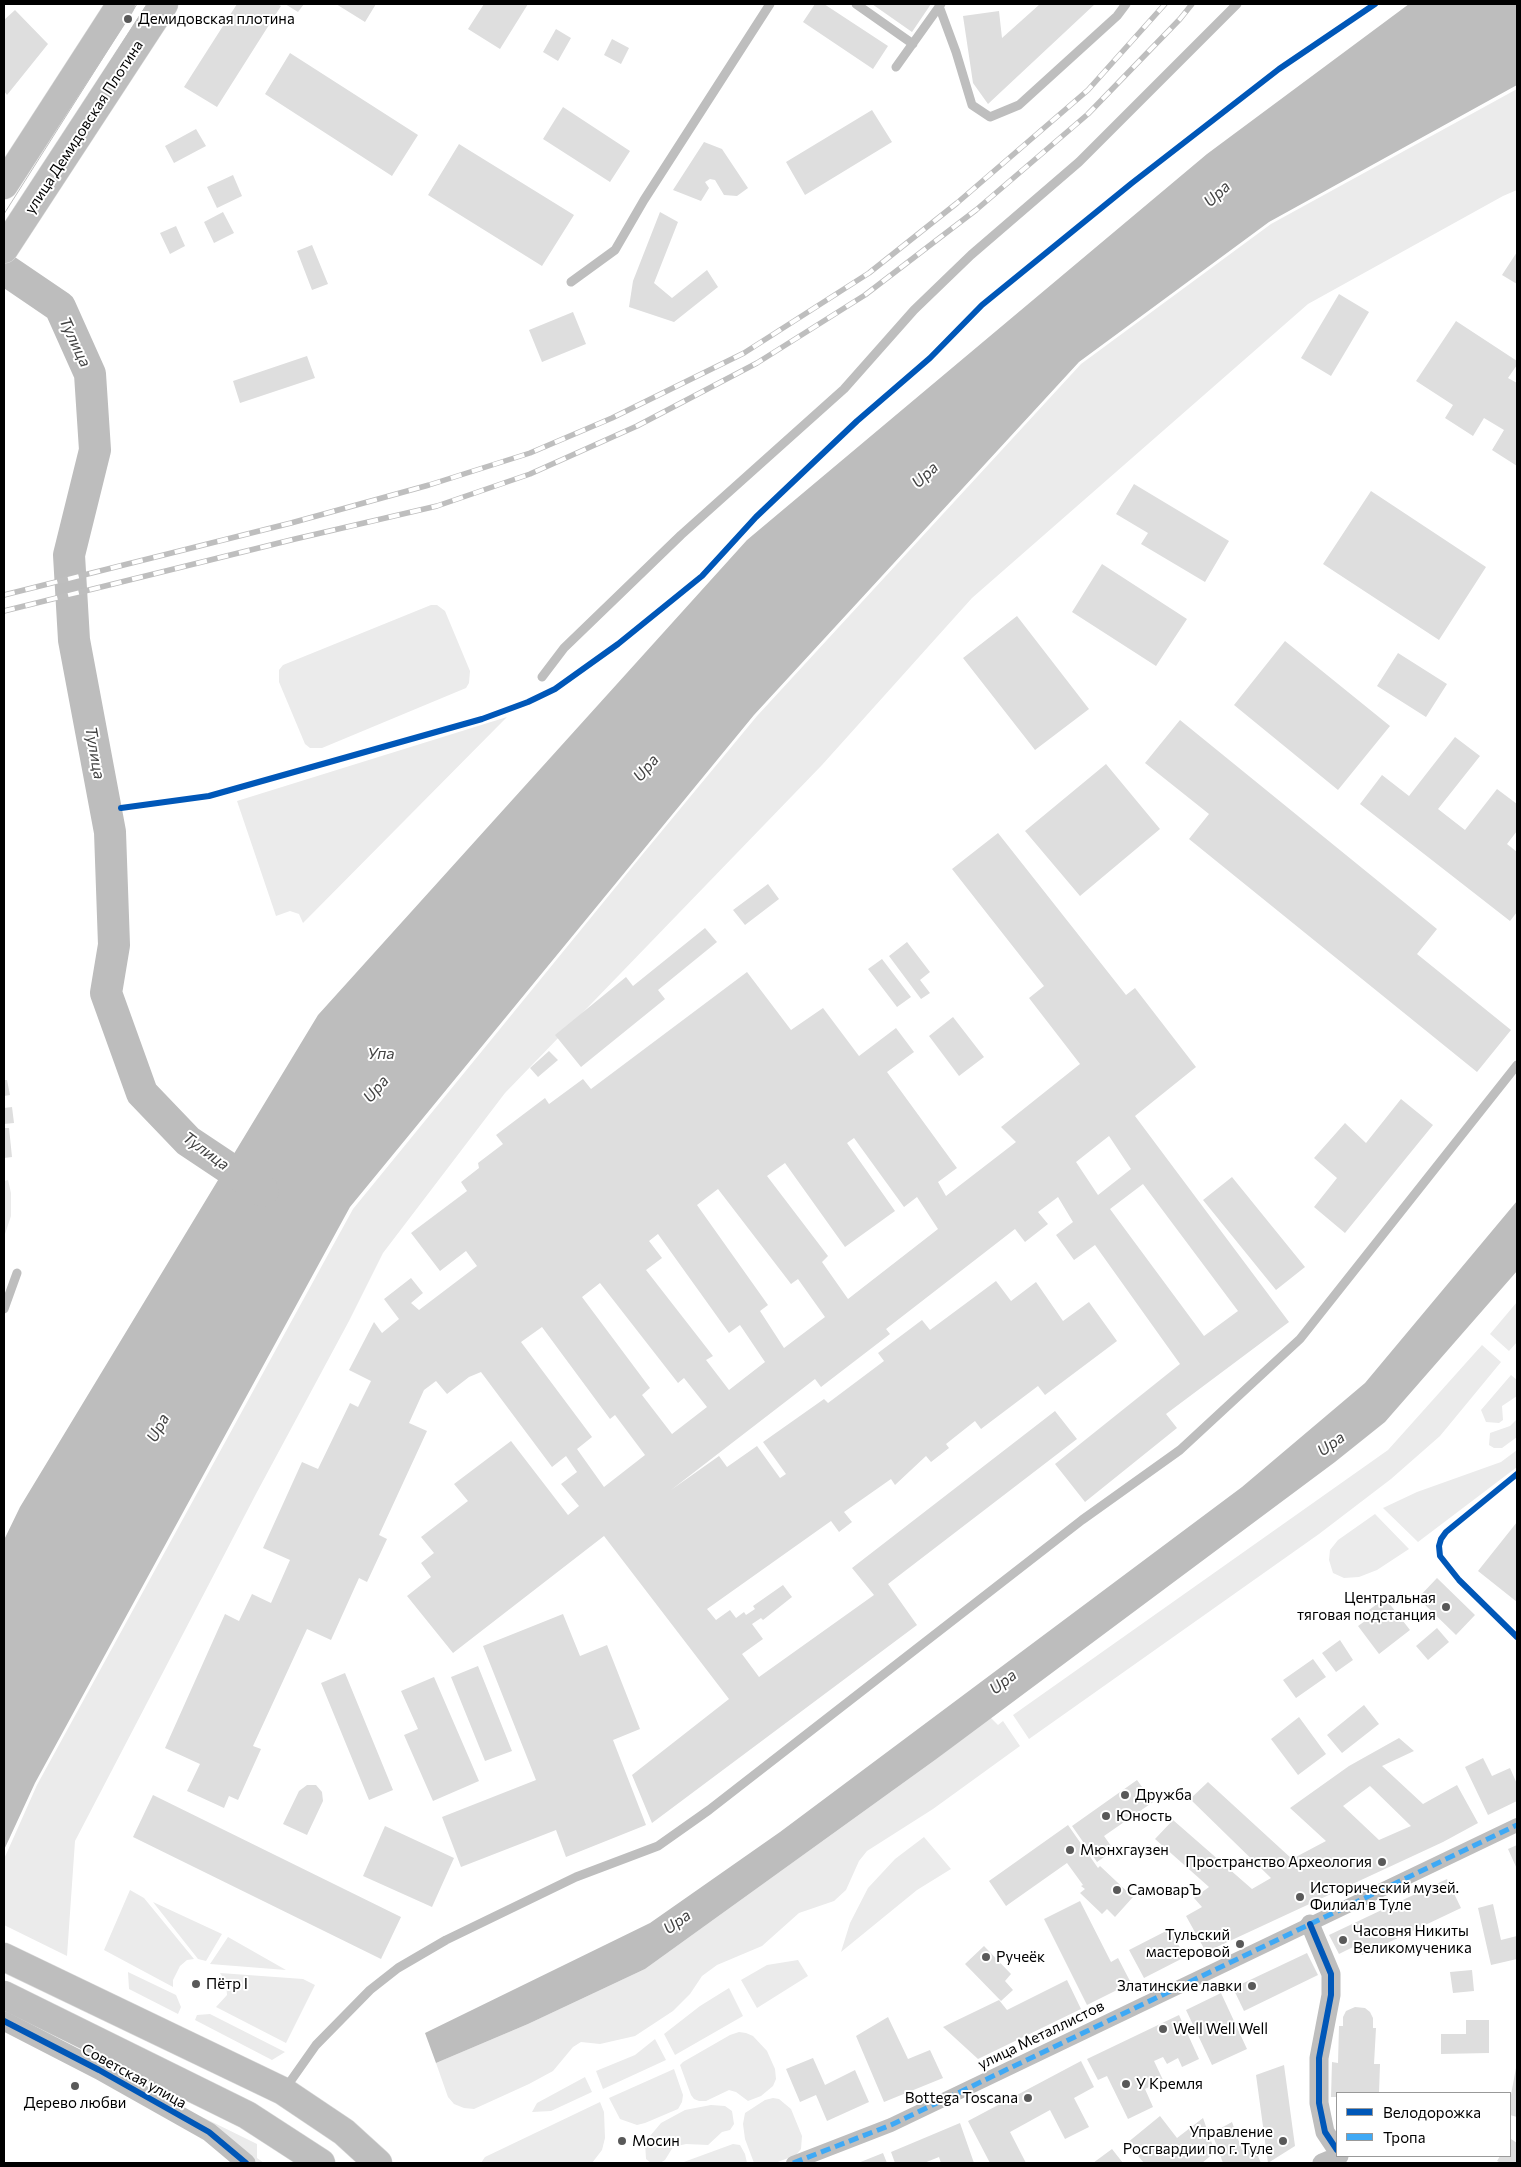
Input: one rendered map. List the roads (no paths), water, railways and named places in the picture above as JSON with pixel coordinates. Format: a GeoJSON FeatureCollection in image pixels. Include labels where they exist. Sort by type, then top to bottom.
{"type":"FeatureCollection","features":[{"type":"Feature","properties":{"kind":"main road"},"geometry":{"type":"LineString","coordinates":[[4,185],[121,4]]}},
{"type":"Feature","properties":{"kind":"main road","name":"улица Демидовская Плотина"},"geometry":{"type":"LineString","coordinates":[[4,249],[164,4]]}},
{"type":"Feature","properties":{"kind":"main road"},"geometry":{"type":"LineString","coordinates":[[4,1957],[283,2091],[344,2132],[378,2163]]}},
{"type":"Feature","properties":{"kind":"main road","name":"Советская улица"},"geometry":{"type":"LineString","coordinates":[[4,1995],[45,2028],[247,2115],[313,2156],[321,2163]]}},
{"type":"Feature","properties":{"kind":"street","name":"улица Металлистов"},"geometry":{"type":"LineString","coordinates":[[793,2163],[892,2124],[1517,1825]]}},
{"type":"Feature","properties":{"kind":"street"},"geometry":{"type":"LineString","coordinates":[[1310,1924],[1331,1974],[1331,1995],[1319,2058],[1319,2103],[1325,2132],[1336,2148]]}},
{"type":"Feature","properties":{"kind":"street","name":"Советская улица"},"geometry":{"type":"LineString","coordinates":[[4,2020],[45,2028],[209,2132],[246,2163]]}},
{"type":"Feature","properties":{"kind":"street"},"geometry":{"type":"LineString","coordinates":[[1322,2163],[1337,2157]]}},
{"type":"Feature","properties":{"kind":"lane"},"geometry":{"type":"LineString","coordinates":[[570,282],[615,250],[654,184],[770,4]]}},
{"type":"Feature","properties":{"kind":"lane"},"geometry":{"type":"LineString","coordinates":[[856,4],[913,44]]}},
{"type":"Feature","properties":{"kind":"lane"},"geometry":{"type":"LineString","coordinates":[[940,5],[972,105],[990,117],[1019,105],[1117,16],[1126,4]]}},
{"type":"Feature","properties":{"kind":"lane"},"geometry":{"type":"LineString","coordinates":[[542,677],[564,648],[681,535],[844,389],[914,310],[971,255],[1079,162],[1237,4]]}},
{"type":"Feature","properties":{"kind":"lane"},"geometry":{"type":"LineString","coordinates":[[896,67],[940,5]]}},
{"type":"Feature","properties":{"kind":"lane"},"geometry":{"type":"LineString","coordinates":[[283,2091],[316,2045],[370,1990],[398,1968],[446,1940],[576,1878],[658,1846],[724,1798],[1082,1520],[1180,1450],[1300,1339],[1517,1065]]}},
{"type":"Feature","properties":{"kind":"lane"},"geometry":{"type":"LineString","coordinates":[[4,1310],[17,1273]]}},
{"type":"Feature","properties":{"kind":"water","name":"Упа"},"geometry":{"type":"Polygon","coordinates":[[[1409,4],[1517,4],[1517,85],[1269,222],[1079,362],[754,715],[350,1207],[35,1783],[4,1850],[4,1540],[20,1507],[318,1015],[747,540],[1207,154],[1409,4]]]}},
{"type":"Feature","properties":{"kind":"water","name":"Upa"},"geometry":{"type":"Polygon","coordinates":[[[1517,1201],[1517,1271],[1385,1422],[1335,1462],[935,1760],[645,1969],[528,2024],[436,2063],[425,2033],[650,1923],[780,1832],[1242,1487],[1365,1383],[1517,1201]]]}},
{"type":"Feature","properties":{"kind":"waterway","name":"Тулица"},"geometry":{"type":"LineString","coordinates":[[4,269],[60,307],[90,374],[95,450],[69,555],[74,640],[110,832],[114,945],[106,993],[142,1093],[188,1141],[263,1191]]}},
{"type":"Feature","properties":{"kind":"tram line"},"geometry":{"type":"LineString","coordinates":[[4,214],[137,4]]}},
{"type":"Feature","properties":{"kind":"tram line"},"geometry":{"type":"LineString","coordinates":[[4,228],[147,4]]}},
{"type":"Feature","properties":{"kind":"tram line"},"geometry":{"type":"LineString","coordinates":[[4,2016],[101,2066],[211,2128],[253,2163]]}},
{"type":"Feature","properties":{"kind":"tram line"},"geometry":{"type":"LineString","coordinates":[[4,2025],[206,2134],[240,2163]]}},
{"type":"Feature","properties":{"kind":"railway"},"geometry":{"type":"LineString","coordinates":[[4,595],[291,523],[429,485],[530,453],[612,418],[744,353],[869,273],[957,203],[1088,90],[1165,4]]}},
{"type":"Feature","properties":{"kind":"railway"},"geometry":{"type":"LineString","coordinates":[[4,611],[437,506],[530,474],[637,426],[757,363],[865,295],[976,210],[1088,114],[1180,19],[1192,4]]}},
{"type":"Feature","properties":{"kind":"place","name":"Демидовская плотина"},"geometry":{"type":"Point","coordinates":[128,19]}},
{"type":"Feature","properties":{"kind":"place","name":"Центральная тяговая подстанция"},"geometry":{"type":"Point","coordinates":[1446,1607]}},
{"type":"Feature","properties":{"kind":"place","name":"Дружба"},"geometry":{"type":"Point","coordinates":[1125,1795]}},
{"type":"Feature","properties":{"kind":"place","name":"Юность"},"geometry":{"type":"Point","coordinates":[1106,1816]}},
{"type":"Feature","properties":{"kind":"place","name":"Мюнхгаузен"},"geometry":{"type":"Point","coordinates":[1070,1850]}},
{"type":"Feature","properties":{"kind":"place","name":"Пространство Археология"},"geometry":{"type":"Point","coordinates":[1382,1862]}},
{"type":"Feature","properties":{"kind":"place","name":"СамоварЪ"},"geometry":{"type":"Point","coordinates":[1117,1890]}},
{"type":"Feature","properties":{"kind":"place","name":"Исторический музей. Филиал в Туле"},"geometry":{"type":"Point","coordinates":[1300,1897]}},
{"type":"Feature","properties":{"kind":"place","name":"Часовня Никиты Великомученика"},"geometry":{"type":"Point","coordinates":[1343,1940]}},
{"type":"Feature","properties":{"kind":"place","name":"Тульский мастеровой"},"geometry":{"type":"Point","coordinates":[1240,1944]}},
{"type":"Feature","properties":{"kind":"place","name":"Ручеёк"},"geometry":{"type":"Point","coordinates":[986,1957]}},
{"type":"Feature","properties":{"kind":"place","name":"Пётр I"},"geometry":{"type":"Point","coordinates":[196,1984]}},
{"type":"Feature","properties":{"kind":"place","name":"Златинские лавки"},"geometry":{"type":"Point","coordinates":[1252,1986]}},
{"type":"Feature","properties":{"kind":"place","name":"Well Well Well"},"geometry":{"type":"Point","coordinates":[1163,2029]}},
{"type":"Feature","properties":{"kind":"place","name":"У Кремля"},"geometry":{"type":"Point","coordinates":[1126,2084]}},
{"type":"Feature","properties":{"kind":"place","name":"Дерево любви"},"geometry":{"type":"Point","coordinates":[75,2086]}},
{"type":"Feature","properties":{"kind":"place","name":"Bottega Toscana"},"geometry":{"type":"Point","coordinates":[1028,2098]}},
{"type":"Feature","properties":{"kind":"place","name":"Мосин"},"geometry":{"type":"Point","coordinates":[622,2141]}},
{"type":"Feature","properties":{"kind":"place","name":"Управление Росгвардии по г. Туле"},"geometry":{"type":"Point","coordinates":[1283,2141]}}]}
